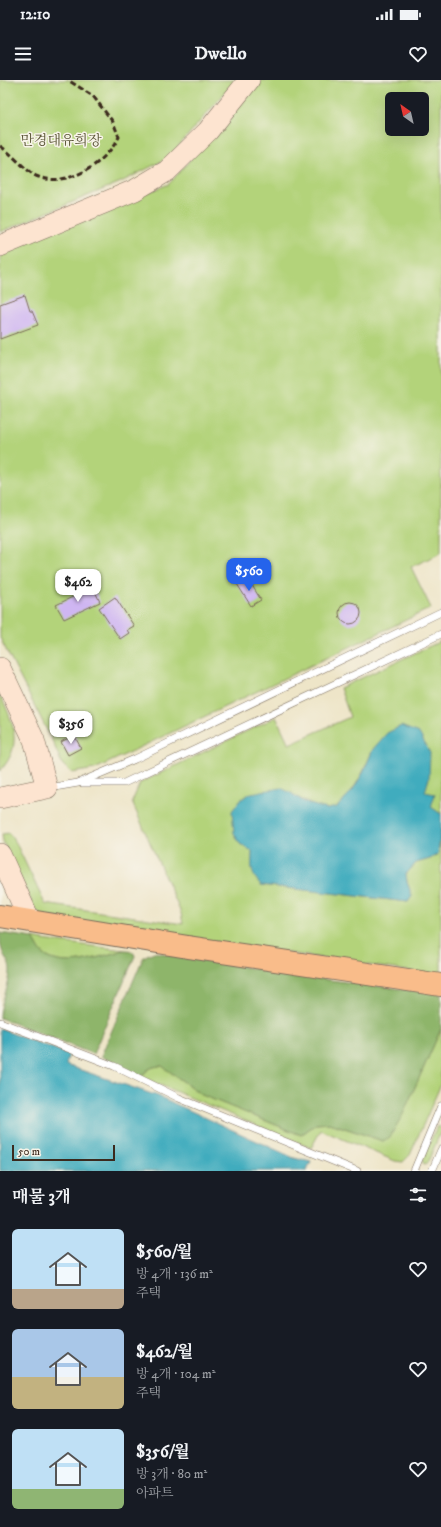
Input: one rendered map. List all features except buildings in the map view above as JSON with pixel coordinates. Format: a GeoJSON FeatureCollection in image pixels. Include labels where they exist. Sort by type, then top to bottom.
{"type":"FeatureCollection","features":[{"type":"Feature","properties":{"kind":"main road"},"geometry":{"type":"LineString","coordinates":[[0,246],[135,190],[167,171],[208,131],[250,80]]}},
{"type":"Feature","properties":{"kind":"main road"},"geometry":{"type":"LineString","coordinates":[[0,668],[34,740],[47,788],[0,798]]}},
{"type":"Feature","properties":{"kind":"main road"},"geometry":{"type":"LineString","coordinates":[[0,854],[30,921]]}},
{"type":"Feature","properties":{"kind":"main road"},"geometry":{"type":"LineString","coordinates":[[0,916],[188,947],[441,984]]}},
{"type":"Feature","properties":{"kind":"lane"},"geometry":{"type":"LineString","coordinates":[[78,783],[135,758],[441,612]]}},
{"type":"Feature","properties":{"kind":"lane"},"geometry":{"type":"LineString","coordinates":[[47,788],[78,783],[124,783],[441,634]]}},
{"type":"Feature","properties":{"kind":"lane"},"geometry":{"type":"LineString","coordinates":[[0,1022],[114,1066],[179,1098],[357,1171]]}},
{"type":"Feature","properties":{"kind":"lane"},"geometry":{"type":"LineString","coordinates":[[414,1171],[438,1120],[441,1106]]}},
{"type":"Feature","properties":{"kind":"lane"},"geometry":{"type":"LineString","coordinates":[[432,1171],[441,1150]]}},
{"type":"Feature","properties":{"kind":"green space","name":"만경대유희장"},"geometry":{"type":"Polygon","coordinates":[[[0,80],[236,80],[168,158],[121,182],[0,232],[0,80]]]}},
{"type":"Feature","properties":{"kind":"green space"},"geometry":{"type":"Polygon","coordinates":[[[260,80],[441,80],[441,553],[411,567],[431,608],[95,769],[72,773],[62,764],[52,740],[0,638],[0,251],[169,184],[260,80]]]}},
{"type":"Feature","properties":{"kind":"green space"},"geometry":{"type":"Polygon","coordinates":[[[441,641],[441,814],[431,807],[424,792],[429,778],[373,749],[357,782],[349,794],[337,807],[326,809],[313,805],[291,793],[240,844],[252,851],[252,869],[261,885],[408,902],[412,896],[406,874],[416,863],[430,859],[438,854],[441,829],[441,976],[43,916],[36,911],[3,842],[2,834],[9,833],[15,841],[45,904],[183,924],[181,913],[132,802],[140,783],[276,717],[289,744],[350,717],[340,688],[441,641]]]}},
{"type":"Feature","properties":{"kind":"green space"},"geometry":{"type":"Polygon","coordinates":[[[0,694],[12,724],[14,743],[12,752],[0,771],[0,694]]]}},
{"type":"Feature","properties":{"kind":"green space"},"geometry":{"type":"Polygon","coordinates":[[[0,933],[33,938],[43,954],[51,959],[61,961],[83,961],[124,950],[132,951],[135,956],[93,1054],[0,1018],[1,1006],[10,972],[9,965],[1,947],[0,933]]]}},
{"type":"Feature","properties":{"kind":"green space"},"geometry":{"type":"Polygon","coordinates":[[[33,938],[124,950],[83,961],[61,961],[51,959],[43,954],[33,938]]]}},
{"type":"Feature","properties":{"kind":"green space"},"geometry":{"type":"Polygon","coordinates":[[[154,952],[298,976],[441,994],[441,1029],[402,1116],[390,1137],[383,1141],[330,1123],[316,1124],[301,1135],[202,1095],[162,1066],[150,1068],[141,1077],[101,1056],[143,958],[154,952]]]}},
{"type":"Feature","properties":{"kind":"green space"},"geometry":{"type":"Polygon","coordinates":[[[441,1029],[441,1084],[410,1155],[403,1162],[395,1161],[321,1130],[311,1148],[141,1077],[150,1068],[162,1066],[202,1095],[301,1135],[316,1124],[330,1123],[383,1141],[402,1116],[441,1029]]]}},
{"type":"Feature","properties":{"kind":"green space"},"geometry":{"type":"Polygon","coordinates":[[[437,1126],[441,1128],[441,1131],[427,1164],[423,1165],[422,1161],[437,1126]]]}},
{"type":"Feature","properties":{"kind":"water"},"geometry":{"type":"Polygon","coordinates":[[[401,726],[419,733],[430,753],[429,778],[425,792],[435,794],[431,807],[441,814],[438,854],[430,859],[416,863],[406,874],[412,896],[408,902],[261,885],[253,873],[252,851],[240,844],[234,833],[232,811],[240,800],[251,793],[281,788],[306,803],[327,809],[337,807],[352,791],[363,773],[373,749],[387,733],[401,726]]]}},
{"type":"Feature","properties":{"kind":"water"},"geometry":{"type":"Polygon","coordinates":[[[0,1029],[69,1054],[66,1065],[158,1096],[294,1158],[311,1162],[307,1171],[0,1171],[0,1029]]]}},
{"type":"Feature","properties":{"kind":"railway"},"geometry":{"type":"LineString","coordinates":[[0,146],[32,174],[48,179],[60,179],[72,176],[84,172],[95,165],[113,147],[119,137],[113,122],[93,96],[68,80]]}}]}
